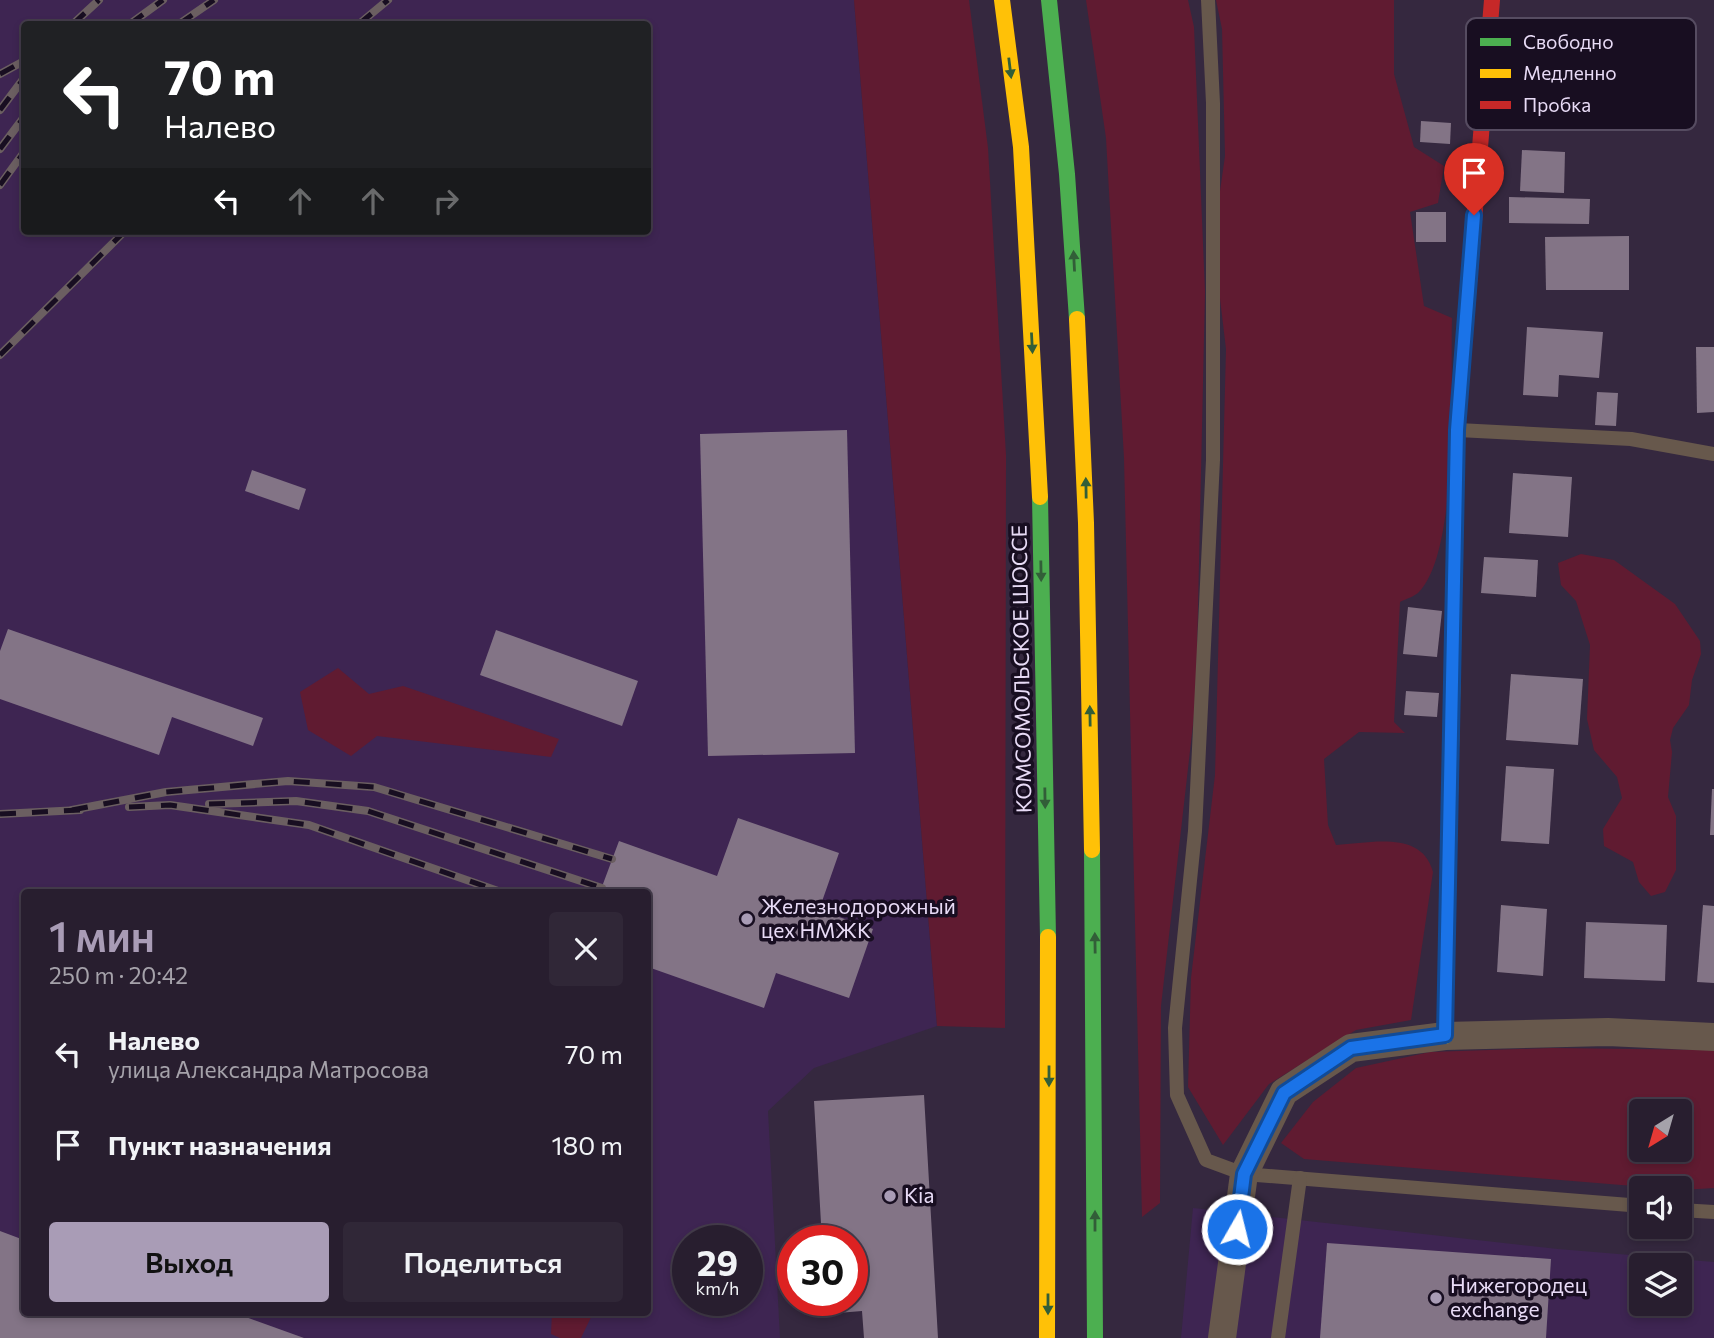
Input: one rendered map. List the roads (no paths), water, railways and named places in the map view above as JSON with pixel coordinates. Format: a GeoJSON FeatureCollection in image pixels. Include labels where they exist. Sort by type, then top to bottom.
{"type":"FeatureCollection","features":[{"type":"Feature","properties":{"kind":"main road","name":"КОМСОМОЛЬСКОЕ ШОССЕ"},"geometry":{"type":"LineString","coordinates":[[1002,0],[1021,148],[1039,458],[1049,1008],[1047,1338]]}},
{"type":"Feature","properties":{"kind":"main road"},"geometry":{"type":"LineString","coordinates":[[1049,0],[1066,138],[1086,458],[1096,1011],[1095,1338]]}},
{"type":"Feature","properties":{"kind":"main road"},"geometry":{"type":"LineString","coordinates":[[1491,18],[1492,0]]}},
{"type":"Feature","properties":{"kind":"main road"},"geometry":{"type":"LineString","coordinates":[[1445,1035],[1457,430],[1481,130]]}},
{"type":"Feature","properties":{"kind":"street"},"geometry":{"type":"LineString","coordinates":[[1222,1338],[1244,1174],[1284,1093],[1351,1048],[1445,1035],[1608,1032],[1714,1037]]}},
{"type":"Feature","properties":{"kind":"lane"},"geometry":{"type":"LineString","coordinates":[[1208,0],[1213,103],[1213,460],[1195,831],[1175,1028],[1177,1095],[1206,1160],[1244,1174],[1629,1205]]}},
{"type":"Feature","properties":{"kind":"lane"},"geometry":{"type":"LineString","coordinates":[[1457,430],[1631,439],[1714,454]]}},
{"type":"Feature","properties":{"kind":"lane"},"geometry":{"type":"LineString","coordinates":[[1278,1338],[1300,1178]]}},
{"type":"Feature","properties":{"kind":"lane"},"geometry":{"type":"LineString","coordinates":[[1692,1211],[1714,1212]]}},
{"type":"Feature","properties":{"kind":"railway"},"geometry":{"type":"LineString","coordinates":[[76,21],[99,0]]}},
{"type":"Feature","properties":{"kind":"railway"},"geometry":{"type":"LineString","coordinates":[[134,21],[163,0]]}},
{"type":"Feature","properties":{"kind":"railway"},"geometry":{"type":"LineString","coordinates":[[183,21],[214,0]]}},
{"type":"Feature","properties":{"kind":"railway"},"geometry":{"type":"LineString","coordinates":[[363,21],[388,0]]}},
{"type":"Feature","properties":{"kind":"railway"},"geometry":{"type":"LineString","coordinates":[[0,74],[21,63]]}},
{"type":"Feature","properties":{"kind":"railway"},"geometry":{"type":"LineString","coordinates":[[0,110],[21,82]]}},
{"type":"Feature","properties":{"kind":"railway"},"geometry":{"type":"LineString","coordinates":[[0,149],[21,121]]}},
{"type":"Feature","properties":{"kind":"railway"},"geometry":{"type":"LineString","coordinates":[[0,185],[21,156]]}},
{"type":"Feature","properties":{"kind":"railway"},"geometry":{"type":"LineString","coordinates":[[0,355],[121,235]]}},
{"type":"Feature","properties":{"kind":"railway"},"geometry":{"type":"LineString","coordinates":[[72,810],[166,792],[288,781],[374,787],[612,859]]}},
{"type":"Feature","properties":{"kind":"railway"},"geometry":{"type":"LineString","coordinates":[[209,804],[296,801],[368,811],[602,888]]}},
{"type":"Feature","properties":{"kind":"railway"},"geometry":{"type":"LineString","coordinates":[[129,807],[170,805],[309,825],[492,889]]}},
{"type":"Feature","properties":{"kind":"railway"},"geometry":{"type":"LineString","coordinates":[[0,814],[80,810]]}},
{"type":"Feature","properties":{"kind":"place","name":"Железнодорожный цех НМЖК"},"geometry":{"type":"Point","coordinates":[747,919]}},
{"type":"Feature","properties":{"kind":"place","name":"Kia"},"geometry":{"type":"Point","coordinates":[890,1196]}},
{"type":"Feature","properties":{"kind":"place","name":"Нижегородец exchange"},"geometry":{"type":"Point","coordinates":[1436,1298]}}]}
